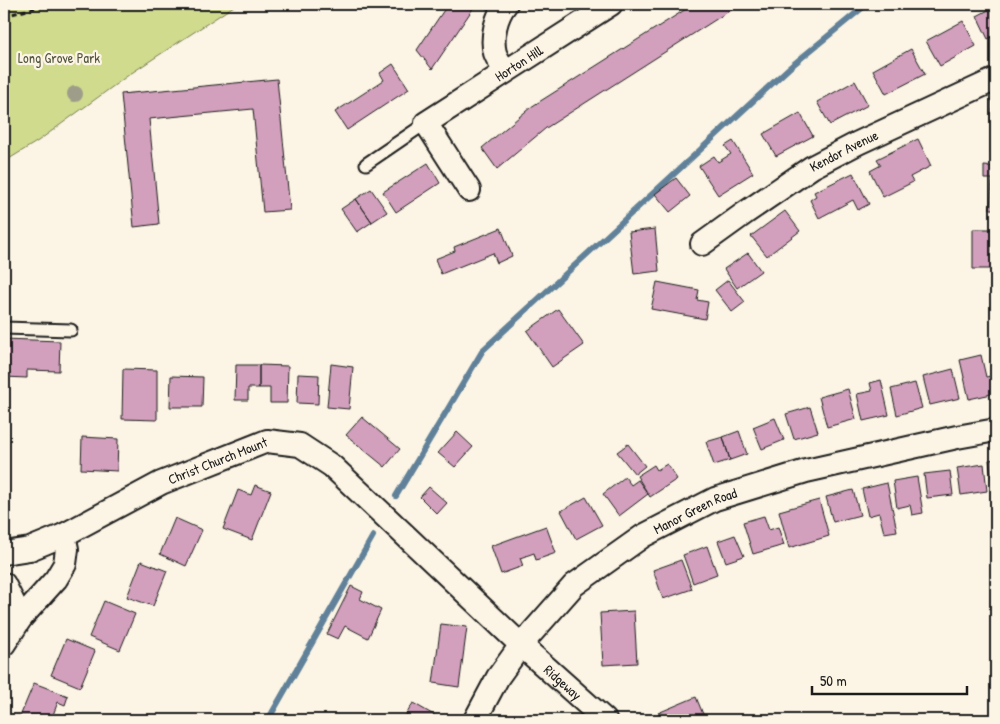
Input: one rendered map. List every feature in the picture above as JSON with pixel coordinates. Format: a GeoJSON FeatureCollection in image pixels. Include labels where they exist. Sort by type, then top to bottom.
{"type":"FeatureCollection","features":[{"type":"Feature","properties":{"kind":"street"},"geometry":{"type":"LineString","coordinates":[[505,71],[495,54],[494,33],[502,8],[506,4]]}},
{"type":"Feature","properties":{"kind":"street","name":"Horton Hill"},"geometry":{"type":"LineString","coordinates":[[426,123],[611,4]]}},
{"type":"Feature","properties":{"kind":"street","name":"Kendor Avenue"},"geometry":{"type":"LineString","coordinates":[[702,244],[745,212],[812,167],[858,143],[996,79]]}},
{"type":"Feature","properties":{"kind":"street"},"geometry":{"type":"LineString","coordinates":[[426,123],[469,190]]}},
{"type":"Feature","properties":{"kind":"street","name":"Manor Green Road"},"geometry":{"type":"LineString","coordinates":[[475,720],[498,677],[521,645],[574,586],[643,536],[715,499],[806,471],[996,430]]}},
{"type":"Feature","properties":{"kind":"street","name":"Christ Church Mount"},"geometry":{"type":"LineString","coordinates":[[4,553],[30,549],[64,536],[162,483],[267,441],[300,445],[332,466],[521,645]]}},
{"type":"Feature","properties":{"kind":"street"},"geometry":{"type":"LineString","coordinates":[[4,644],[21,618],[56,579],[65,564],[67,549],[64,536]]}},
{"type":"Feature","properties":{"kind":"street"},"geometry":{"type":"LineString","coordinates":[[4,584],[21,618]]}},
{"type":"Feature","properties":{"kind":"street","name":"Ridgeway"},"geometry":{"type":"LineString","coordinates":[[521,645],[605,720]]}},
{"type":"Feature","properties":{"kind":"lane"},"geometry":{"type":"LineString","coordinates":[[366,164],[426,123]]}},
{"type":"Feature","properties":{"kind":"lane"},"geometry":{"type":"LineString","coordinates":[[4,328],[71,330]]}},
{"type":"Feature","properties":{"kind":"path"},"geometry":{"type":"LineString","coordinates":[[4,16],[51,4]]}},
{"type":"Feature","properties":{"kind":"green space","name":"Long Grove Park"},"geometry":{"type":"Polygon","coordinates":[[[4,4],[237,4],[130,74],[38,141],[4,162],[4,4]]]}},
{"type":"Feature","properties":{"kind":"building"},"geometry":{"type":"Polygon","coordinates":[[[448,4],[476,4],[432,69],[417,50],[448,4]]]}},
{"type":"Feature","properties":{"kind":"building"},"geometry":{"type":"Polygon","coordinates":[[[694,4],[740,4],[546,128],[497,169],[482,148],[531,107],[694,4]]]}},
{"type":"Feature","properties":{"kind":"building"},"geometry":{"type":"Polygon","coordinates":[[[996,6],[996,35],[988,39],[977,16],[996,6]]]}},
{"type":"Feature","properties":{"kind":"building"},"geometry":{"type":"Polygon","coordinates":[[[963,21],[976,46],[940,66],[926,41],[963,21]]]}},
{"type":"Feature","properties":{"kind":"building"},"geometry":{"type":"Polygon","coordinates":[[[911,49],[925,74],[886,94],[873,70],[911,49]]]}},
{"type":"Feature","properties":{"kind":"building"},"geometry":{"type":"Polygon","coordinates":[[[393,64],[409,89],[347,130],[335,112],[384,80],[380,73],[393,64]]]}},
{"type":"Feature","properties":{"kind":"building"},"geometry":{"type":"Polygon","coordinates":[[[277,79],[290,210],[263,212],[253,109],[149,119],[159,224],[134,227],[121,94],[277,79]]]}},
{"type":"Feature","properties":{"kind":"building"},"geometry":{"type":"Polygon","coordinates":[[[855,81],[868,105],[830,125],[817,102],[855,81]]]}},
{"type":"Feature","properties":{"kind":"building"},"geometry":{"type":"Polygon","coordinates":[[[991,99],[996,99],[996,153],[991,153],[991,99]]]}},
{"type":"Feature","properties":{"kind":"building"},"geometry":{"type":"Polygon","coordinates":[[[800,113],[813,136],[776,156],[763,134],[800,113]]]}},
{"type":"Feature","properties":{"kind":"building"},"geometry":{"type":"Polygon","coordinates":[[[918,139],[931,166],[910,177],[913,182],[883,197],[870,171],[881,165],[877,159],[918,139]]]}},
{"type":"Feature","properties":{"kind":"building"},"geometry":{"type":"Polygon","coordinates":[[[733,141],[753,173],[718,195],[699,166],[714,156],[718,162],[731,154],[725,146],[733,141]]]}},
{"type":"Feature","properties":{"kind":"building"},"geometry":{"type":"Polygon","coordinates":[[[428,163],[440,183],[396,212],[383,192],[428,163]]]}},
{"type":"Feature","properties":{"kind":"building"},"geometry":{"type":"Polygon","coordinates":[[[984,166],[996,167],[996,209],[990,209],[992,179],[984,179],[984,166]]]}},
{"type":"Feature","properties":{"kind":"building"},"geometry":{"type":"Polygon","coordinates":[[[853,173],[869,204],[858,210],[853,200],[819,218],[810,200],[816,196],[814,192],[853,173]]]}},
{"type":"Feature","properties":{"kind":"building"},"geometry":{"type":"Polygon","coordinates":[[[676,178],[690,196],[670,212],[655,194],[676,178]]]}},
{"type":"Feature","properties":{"kind":"building"},"geometry":{"type":"Polygon","coordinates":[[[371,189],[387,212],[372,222],[356,199],[371,189]]]}},
{"type":"Feature","properties":{"kind":"building"},"geometry":{"type":"Polygon","coordinates":[[[356,199],[372,222],[357,232],[341,209],[356,199]]]}},
{"type":"Feature","properties":{"kind":"building"},"geometry":{"type":"Polygon","coordinates":[[[785,211],[800,231],[767,256],[751,236],[785,211]]]}},
{"type":"Feature","properties":{"kind":"building"},"geometry":{"type":"Polygon","coordinates":[[[501,228],[512,256],[497,263],[493,253],[441,274],[435,259],[455,251],[454,247],[501,228]]]}},
{"type":"Feature","properties":{"kind":"building"},"geometry":{"type":"Polygon","coordinates":[[[655,229],[659,271],[634,274],[629,232],[655,229]]]}},
{"type":"Feature","properties":{"kind":"building"},"geometry":{"type":"Polygon","coordinates":[[[973,229],[996,229],[996,269],[973,269],[973,229]]]}},
{"type":"Feature","properties":{"kind":"building"},"geometry":{"type":"Polygon","coordinates":[[[748,253],[761,271],[737,288],[724,269],[748,253]]]}},
{"type":"Feature","properties":{"kind":"building"},"geometry":{"type":"Polygon","coordinates":[[[728,280],[745,302],[732,312],[715,290],[728,280]]]}},
{"type":"Feature","properties":{"kind":"building"},"geometry":{"type":"Polygon","coordinates":[[[657,282],[699,290],[697,300],[708,302],[705,319],[651,309],[657,282]]]}},
{"type":"Feature","properties":{"kind":"building"},"geometry":{"type":"Polygon","coordinates":[[[558,309],[584,345],[552,367],[527,331],[558,309]]]}},
{"type":"Feature","properties":{"kind":"building"},"geometry":{"type":"Polygon","coordinates":[[[4,339],[60,341],[59,371],[27,370],[27,378],[4,377],[4,339]]]}},
{"type":"Feature","properties":{"kind":"building"},"geometry":{"type":"Polygon","coordinates":[[[981,355],[986,377],[995,375],[996,393],[969,399],[960,360],[981,355]]]}},
{"type":"Feature","properties":{"kind":"building"},"geometry":{"type":"Polygon","coordinates":[[[331,364],[353,367],[349,409],[327,407],[331,364]]]}},
{"type":"Feature","properties":{"kind":"building"},"geometry":{"type":"Polygon","coordinates":[[[236,365],[259,365],[259,388],[248,388],[248,400],[235,400],[236,365]]]}},
{"type":"Feature","properties":{"kind":"building"},"geometry":{"type":"Polygon","coordinates":[[[259,365],[288,366],[287,403],[270,403],[270,388],[259,388],[259,365]]]}},
{"type":"Feature","properties":{"kind":"building"},"geometry":{"type":"Polygon","coordinates":[[[123,369],[157,370],[157,420],[122,419],[123,369]]]}},
{"type":"Feature","properties":{"kind":"building"},"geometry":{"type":"Polygon","coordinates":[[[953,369],[960,398],[930,405],[923,377],[953,369]]]}},
{"type":"Feature","properties":{"kind":"building"},"geometry":{"type":"Polygon","coordinates":[[[298,374],[319,375],[318,404],[297,403],[298,374]]]}},
{"type":"Feature","properties":{"kind":"building"},"geometry":{"type":"Polygon","coordinates":[[[171,376],[203,377],[202,407],[170,407],[171,376]]]}},
{"type":"Feature","properties":{"kind":"building"},"geometry":{"type":"Polygon","coordinates":[[[881,380],[889,415],[863,421],[857,394],[872,391],[870,383],[881,380]]]}},
{"type":"Feature","properties":{"kind":"building"},"geometry":{"type":"Polygon","coordinates":[[[915,383],[922,408],[897,415],[891,389],[915,383]]]}},
{"type":"Feature","properties":{"kind":"building"},"geometry":{"type":"Polygon","coordinates":[[[848,389],[856,419],[827,427],[819,397],[848,389]]]}},
{"type":"Feature","properties":{"kind":"building"},"geometry":{"type":"Polygon","coordinates":[[[810,407],[818,432],[794,439],[786,414],[810,407]]]}},
{"type":"Feature","properties":{"kind":"building"},"geometry":{"type":"Polygon","coordinates":[[[362,417],[400,449],[385,467],[346,435],[362,417]]]}},
{"type":"Feature","properties":{"kind":"building"},"geometry":{"type":"Polygon","coordinates":[[[775,418],[784,440],[762,449],[753,427],[775,418]]]}},
{"type":"Feature","properties":{"kind":"building"},"geometry":{"type":"Polygon","coordinates":[[[739,431],[747,454],[730,460],[723,437],[739,431]]]}},
{"type":"Feature","properties":{"kind":"building"},"geometry":{"type":"Polygon","coordinates":[[[457,432],[473,447],[455,467],[438,453],[457,432]]]}},
{"type":"Feature","properties":{"kind":"building"},"geometry":{"type":"Polygon","coordinates":[[[82,437],[118,439],[117,471],[81,469],[82,437]]]}},
{"type":"Feature","properties":{"kind":"building"},"geometry":{"type":"Polygon","coordinates":[[[723,437],[730,460],[714,465],[706,442],[723,437]]]}},
{"type":"Feature","properties":{"kind":"building"},"geometry":{"type":"Polygon","coordinates":[[[628,444],[645,466],[635,474],[617,452],[628,444]]]}},
{"type":"Feature","properties":{"kind":"building"},"geometry":{"type":"Polygon","coordinates":[[[996,459],[996,490],[993,491],[989,460],[996,459]]]}},
{"type":"Feature","properties":{"kind":"building"},"geometry":{"type":"Polygon","coordinates":[[[667,464],[677,479],[650,497],[637,476],[654,465],[657,470],[667,464]]]}},
{"type":"Feature","properties":{"kind":"building"},"geometry":{"type":"Polygon","coordinates":[[[984,464],[987,491],[961,495],[957,468],[984,464]]]}},
{"type":"Feature","properties":{"kind":"building"},"geometry":{"type":"Polygon","coordinates":[[[950,471],[953,495],[927,498],[924,474],[950,471]]]}},
{"type":"Feature","properties":{"kind":"building"},"geometry":{"type":"Polygon","coordinates":[[[625,477],[631,485],[638,480],[648,494],[619,516],[603,494],[625,477]]]}},
{"type":"Feature","properties":{"kind":"building"},"geometry":{"type":"Polygon","coordinates":[[[917,477],[923,513],[912,515],[910,505],[897,508],[893,481],[917,477]]]}},
{"type":"Feature","properties":{"kind":"building"},"geometry":{"type":"Polygon","coordinates":[[[887,483],[897,531],[884,533],[879,513],[868,516],[862,489],[887,483]]]}},
{"type":"Feature","properties":{"kind":"building"},"geometry":{"type":"Polygon","coordinates":[[[255,485],[271,491],[252,540],[223,529],[238,490],[251,495],[255,485]]]}},
{"type":"Feature","properties":{"kind":"building"},"geometry":{"type":"Polygon","coordinates":[[[429,487],[447,503],[437,514],[420,497],[429,487]]]}},
{"type":"Feature","properties":{"kind":"building"},"geometry":{"type":"Polygon","coordinates":[[[853,490],[860,515],[833,522],[826,497],[853,490]]]}},
{"type":"Feature","properties":{"kind":"building"},"geometry":{"type":"Polygon","coordinates":[[[586,497],[602,525],[576,539],[561,511],[586,497]]]}},
{"type":"Feature","properties":{"kind":"building"},"geometry":{"type":"Polygon","coordinates":[[[819,500],[829,536],[789,548],[779,511],[819,500]]]}},
{"type":"Feature","properties":{"kind":"building"},"geometry":{"type":"Polygon","coordinates":[[[764,516],[769,530],[778,527],[784,545],[753,554],[743,522],[764,516]]]}},
{"type":"Feature","properties":{"kind":"building"},"geometry":{"type":"Polygon","coordinates":[[[175,518],[202,530],[186,566],[160,554],[175,518]]]}},
{"type":"Feature","properties":{"kind":"building"},"geometry":{"type":"Polygon","coordinates":[[[546,526],[556,553],[536,560],[534,553],[520,558],[523,566],[501,574],[491,546],[546,526]]]}},
{"type":"Feature","properties":{"kind":"building"},"geometry":{"type":"Polygon","coordinates":[[[735,535],[744,556],[726,562],[718,541],[735,535]]]}},
{"type":"Feature","properties":{"kind":"building"},"geometry":{"type":"Polygon","coordinates":[[[707,546],[717,574],[693,583],[683,555],[707,546]]]}},
{"type":"Feature","properties":{"kind":"building"},"geometry":{"type":"Polygon","coordinates":[[[681,560],[692,589],[663,599],[653,570],[681,560]]]}},
{"type":"Feature","properties":{"kind":"building"},"geometry":{"type":"Polygon","coordinates":[[[141,561],[167,571],[153,606],[127,597],[141,561]]]}},
{"type":"Feature","properties":{"kind":"building"},"geometry":{"type":"Polygon","coordinates":[[[351,586],[363,592],[360,599],[381,610],[368,638],[345,626],[338,639],[327,634],[351,586]]]}},
{"type":"Feature","properties":{"kind":"building"},"geometry":{"type":"Polygon","coordinates":[[[104,601],[135,614],[120,650],[89,637],[104,601]]]}},
{"type":"Feature","properties":{"kind":"building"},"geometry":{"type":"Polygon","coordinates":[[[634,611],[637,663],[603,665],[600,613],[634,611]]]}},
{"type":"Feature","properties":{"kind":"building"},"geometry":{"type":"Polygon","coordinates":[[[441,624],[467,627],[459,687],[433,683],[441,624]]]}},
{"type":"Feature","properties":{"kind":"building"},"geometry":{"type":"Polygon","coordinates":[[[66,639],[95,651],[80,687],[51,675],[66,639]]]}},
{"type":"Feature","properties":{"kind":"building"},"geometry":{"type":"Polygon","coordinates":[[[34,683],[68,696],[65,705],[58,702],[51,720],[19,719],[34,683]]]}},
{"type":"Feature","properties":{"kind":"building"},"geometry":{"type":"Polygon","coordinates":[[[696,697],[705,719],[662,720],[658,713],[696,697]]]}},
{"type":"Feature","properties":{"kind":"building"},"geometry":{"type":"Polygon","coordinates":[[[413,703],[439,718],[437,720],[403,720],[413,703]]]}},
{"type":"Feature","properties":{"kind":"waterway"},"geometry":{"type":"LineString","coordinates":[[396,496],[483,350],[789,68],[867,4]]}},
{"type":"Feature","properties":{"kind":"waterway"},"geometry":{"type":"LineString","coordinates":[[268,720],[373,536]]}}]}
